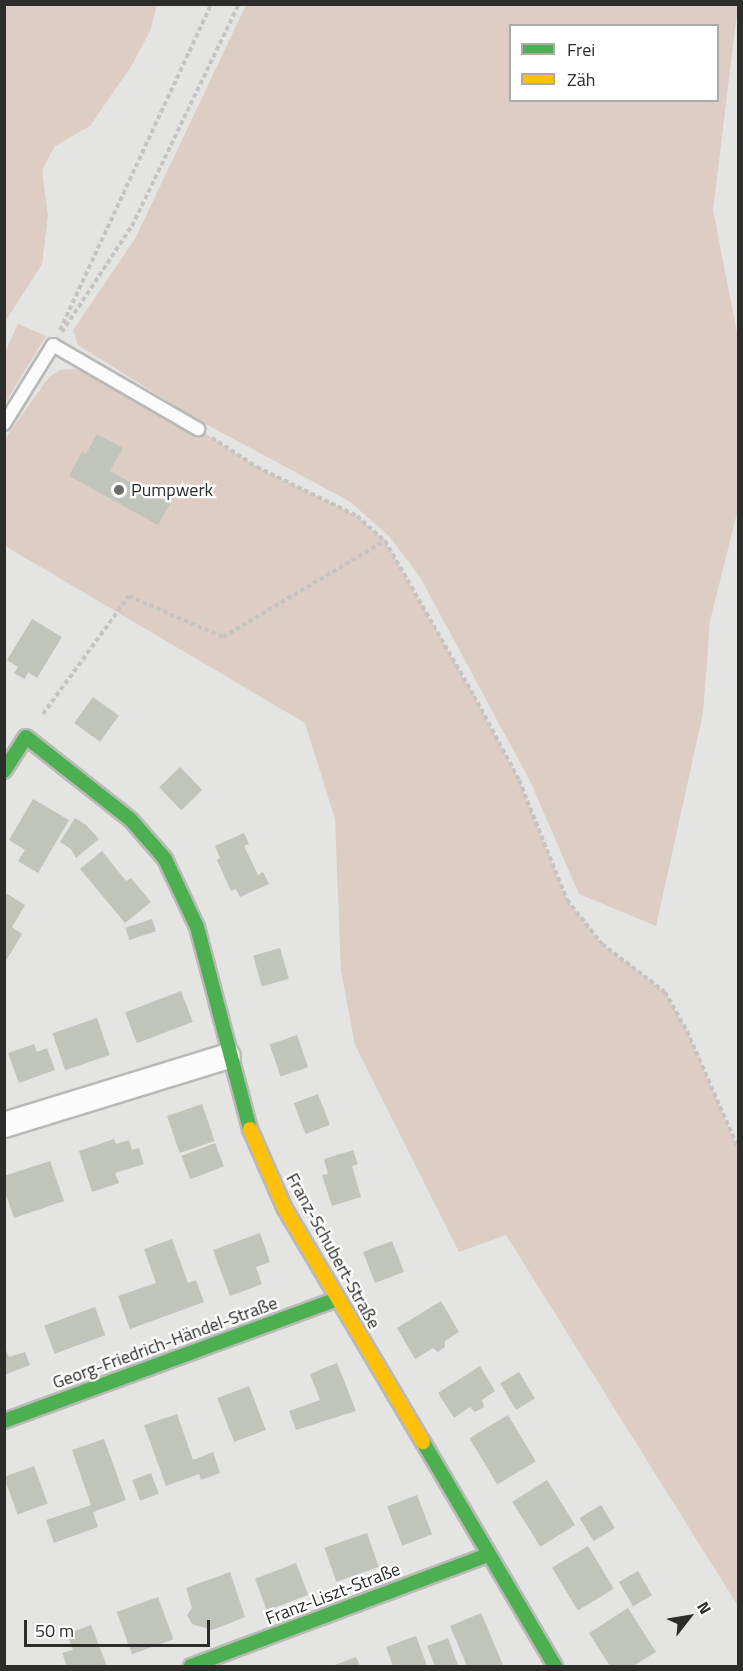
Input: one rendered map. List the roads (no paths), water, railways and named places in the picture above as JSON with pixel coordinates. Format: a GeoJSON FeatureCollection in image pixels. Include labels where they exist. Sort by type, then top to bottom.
{"type":"FeatureCollection","features":[{"type":"Feature","properties":{"kind":"street","name":"Franz-Schubert-Straße"},"geometry":{"type":"LineString","coordinates":[[4,771],[26,737],[131,820],[165,859],[197,927],[245,1118],[285,1209],[555,1666]]}},
{"type":"Feature","properties":{"kind":"street"},"geometry":{"type":"LineString","coordinates":[[4,1125],[228,1056]]}},
{"type":"Feature","properties":{"kind":"street","name":"Georg-Friedrich-Händel-Straße"},"geometry":{"type":"LineString","coordinates":[[4,1421],[337,1299]]}},
{"type":"Feature","properties":{"kind":"street","name":"Franz-Liszt-Straße"},"geometry":{"type":"LineString","coordinates":[[192,1666],[488,1555]]}},
{"type":"Feature","properties":{"kind":"lane"},"geometry":{"type":"LineString","coordinates":[[4,424],[53,345],[198,429]]}},
{"type":"Feature","properties":{"kind":"place","name":"Pumpwerk"},"geometry":{"type":"Point","coordinates":[119,490]}}]}
